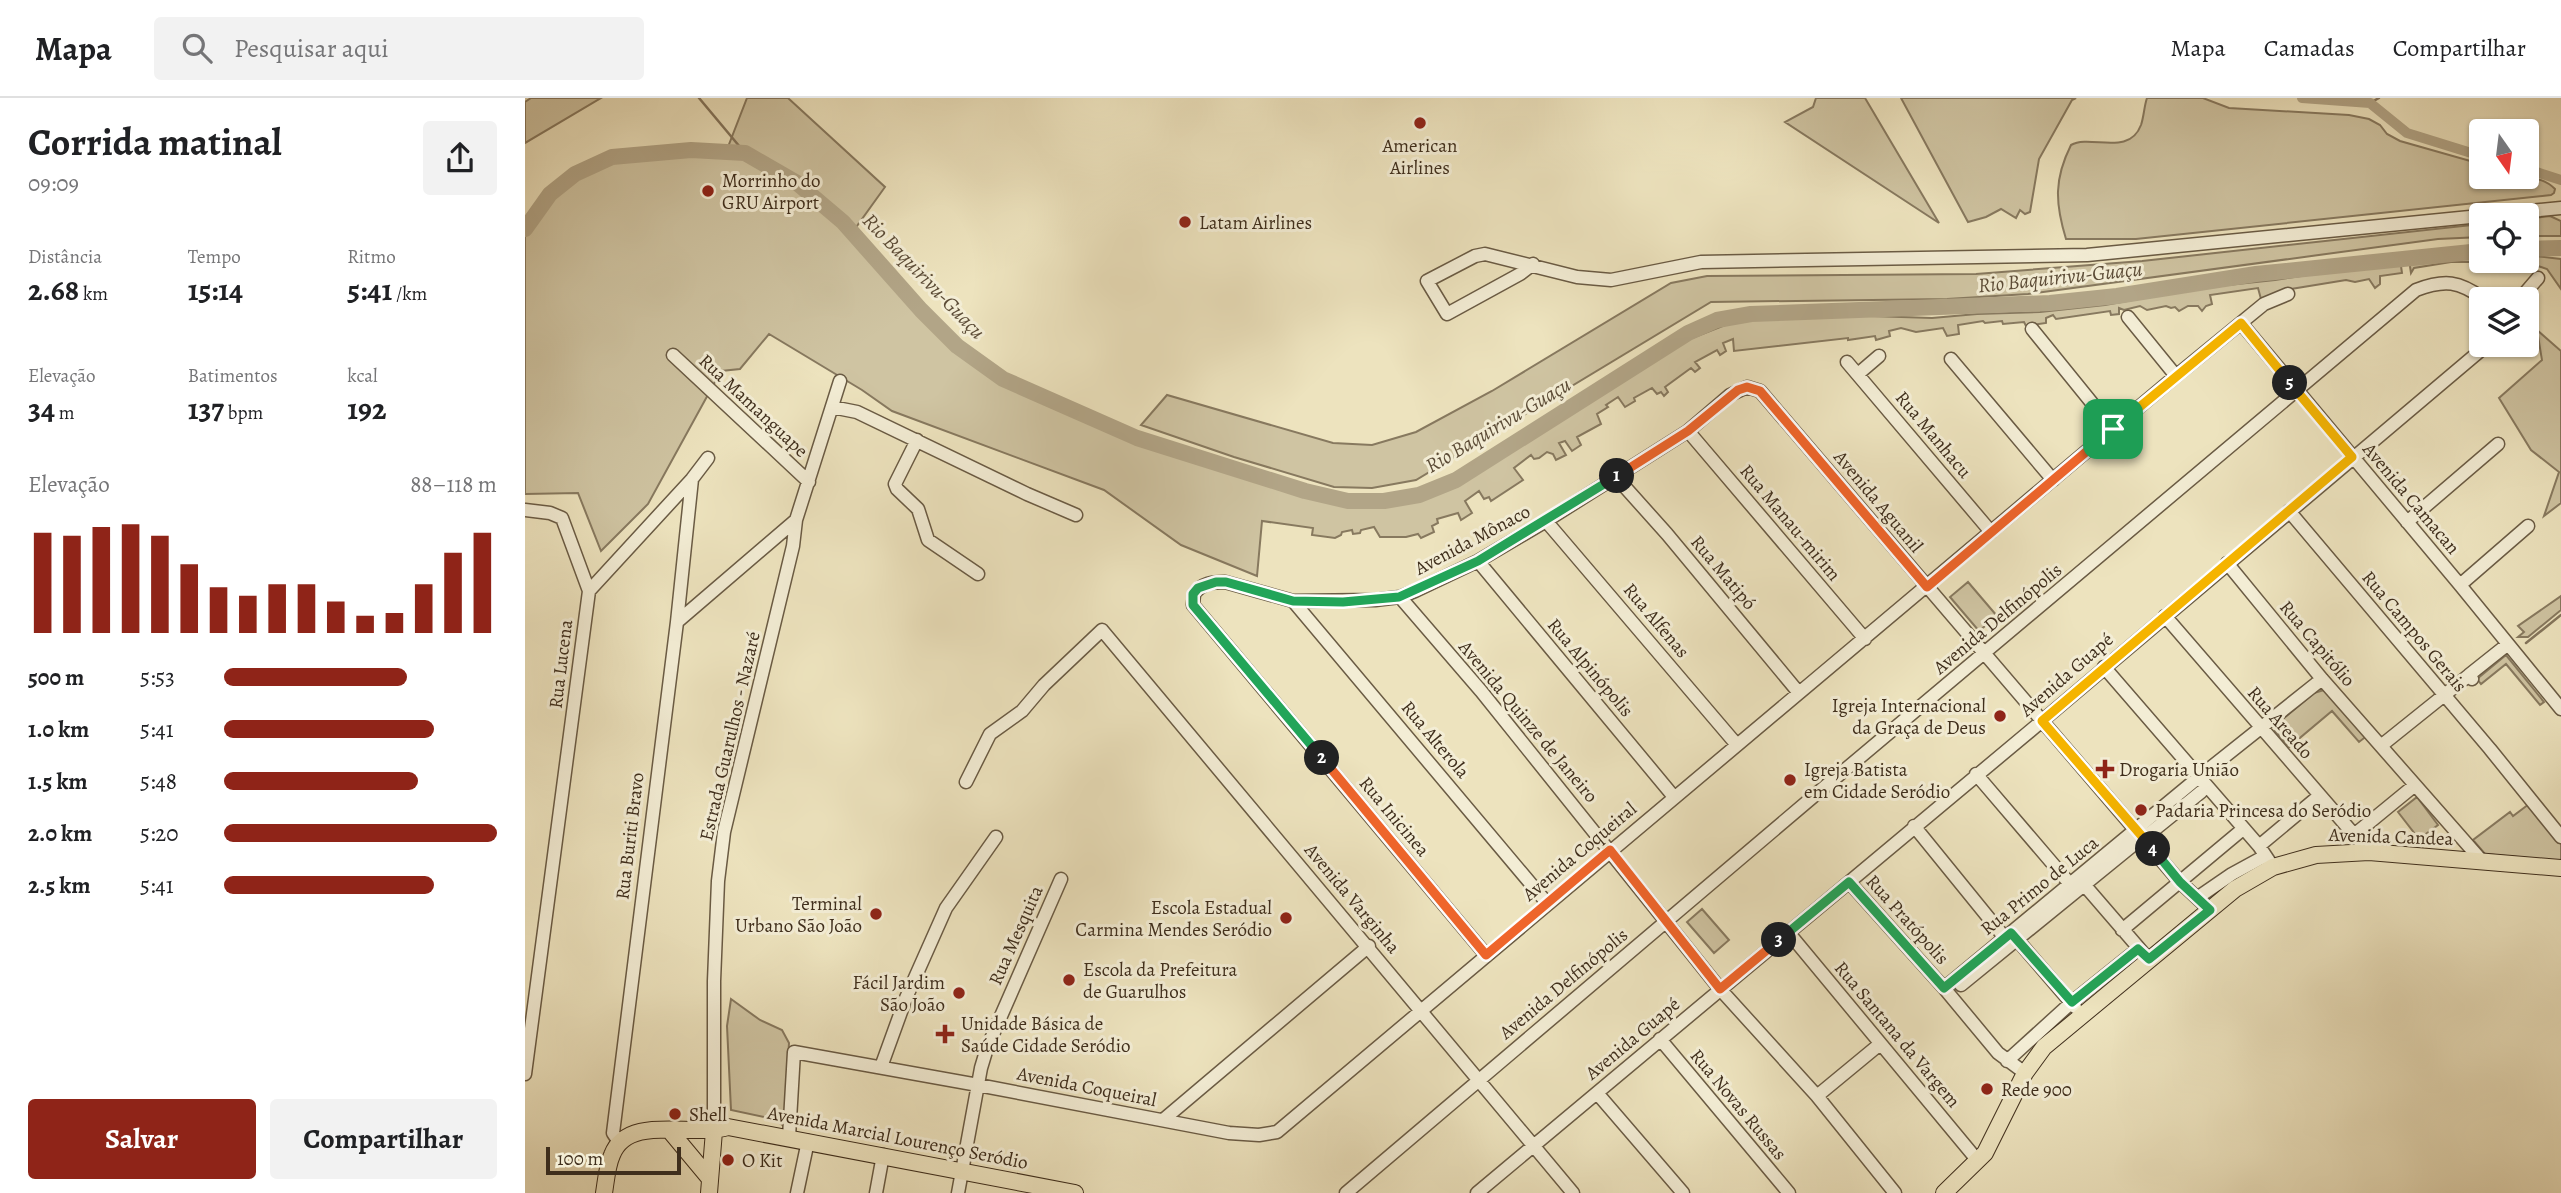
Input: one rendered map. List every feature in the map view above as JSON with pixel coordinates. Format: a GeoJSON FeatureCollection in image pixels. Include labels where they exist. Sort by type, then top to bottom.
{"type":"FeatureCollection","features":[{"type":"Feature","properties":{"kind":"main road","name":"Avenida Candea"},"geometry":{"type":"LineString","coordinates":[[1944,1193],[1978,1161],[1994,1138],[2025,1073],[2077,1009],[2144,954],[2235,890],[2266,856],[2369,852],[2561,868]]}},
{"type":"Feature","properties":{"kind":"main road","name":"Avenida Marcial Lourenço Seródio"},"geometry":{"type":"LineString","coordinates":[[619,1142],[627,1135],[640,1131],[714,1131],[728,1127],[883,1155],[1043,1190],[1075,1193]]}},
{"type":"Feature","properties":{"kind":"main road"},"geometry":{"type":"LineString","coordinates":[[670,1130],[710,1186]]}},
{"type":"Feature","properties":{"kind":"main road"},"geometry":{"type":"LineString","coordinates":[[710,1186],[714,1131]]}},
{"type":"Feature","properties":{"kind":"main road","name":"Rua Buriti Bravo"},"geometry":{"type":"LineString","coordinates":[[604,1193],[610,1157],[619,1142]]}},
{"type":"Feature","properties":{"kind":"street"},"geometry":{"type":"LineString","coordinates":[[1533,264],[1520,274],[1447,314],[1427,281],[1475,256],[1485,254],[1533,264],[1577,277],[1611,280],[1701,262],[2087,255],[2561,208]]}},
{"type":"Feature","properties":{"kind":"street"},"geometry":{"type":"LineString","coordinates":[[2530,287],[2538,278]]}},
{"type":"Feature","properties":{"kind":"street","name":"Avenida Delfinópolis"},"geometry":{"type":"LineString","coordinates":[[1346,1193],[2416,290],[2434,285],[2459,284],[2469,290]]}},
{"type":"Feature","properties":{"kind":"street","name":"Avenida Coqueiral"},"geometry":{"type":"LineString","coordinates":[[789,1137],[794,1052],[1247,1135],[1277,1132],[2176,376],[2264,304],[2288,294]]}},
{"type":"Feature","properties":{"kind":"street"},"geometry":{"type":"LineString","coordinates":[[2128,317],[2176,376]]}},
{"type":"Feature","properties":{"kind":"street","name":"Avenida Camacan"},"geometry":{"type":"LineString","coordinates":[[2241,323],[2557,704]]}},
{"type":"Feature","properties":{"kind":"street"},"geometry":{"type":"LineString","coordinates":[[2032,329],[2113,429]]}},
{"type":"Feature","properties":{"kind":"street","name":"Rua Mamanguape"},"geometry":{"type":"LineString","coordinates":[[673,355],[809,482]]}},
{"type":"Feature","properties":{"kind":"street"},"geometry":{"type":"LineString","coordinates":[[1858,374],[1879,356]]}},
{"type":"Feature","properties":{"kind":"street","name":"Avenida Guapé"},"geometry":{"type":"LineString","coordinates":[[1477,1193],[2473,357]]}},
{"type":"Feature","properties":{"kind":"street"},"geometry":{"type":"LineString","coordinates":[[1951,359],[2053,480]]}},
{"type":"Feature","properties":{"kind":"street","name":"Rua Manhacu"},"geometry":{"type":"LineString","coordinates":[[1847,362],[1991,532]]}},
{"type":"Feature","properties":{"kind":"street","name":"Estrada Guarulhos - Nazaré"},"geometry":{"type":"LineString","coordinates":[[714,1131],[717,894],[724,832],[793,546],[796,520],[840,381]]}},
{"type":"Feature","properties":{"kind":"street","name":"Avenida Mônaco"},"geometry":{"type":"LineString","coordinates":[[1193,605],[1193,594],[1198,588],[1216,582],[1226,582],[1293,601],[1343,602],[1399,597],[1478,561],[1546,521],[1688,431],[1730,395],[1747,387]]}},
{"type":"Feature","properties":{"kind":"street","name":"Avenida Aguanil"},"geometry":{"type":"LineString","coordinates":[[1747,387],[1760,391],[2139,836],[2180,882],[2210,910]]}},
{"type":"Feature","properties":{"kind":"street"},"geometry":{"type":"LineString","coordinates":[[832,407],[857,412],[1076,515]]}},
{"type":"Feature","properties":{"kind":"street","name":"Rua Manau-mirim"},"geometry":{"type":"LineString","coordinates":[[1688,431],[1865,639]]}},
{"type":"Feature","properties":{"kind":"street"},"geometry":{"type":"LineString","coordinates":[[918,440],[895,484],[897,489],[918,509],[928,540],[978,574]]}},
{"type":"Feature","properties":{"kind":"street"},"geometry":{"type":"LineString","coordinates":[[2407,522],[2497,444]]}},
{"type":"Feature","properties":{"kind":"street"},"geometry":{"type":"LineString","coordinates":[[589,591],[708,458]]}},
{"type":"Feature","properties":{"kind":"street","name":"Rua Matipó"},"geometry":{"type":"LineString","coordinates":[[1616,477],[1799,693]]}},
{"type":"Feature","properties":{"kind":"street","name":"Rua Buriti Bravo"},"geometry":{"type":"LineString","coordinates":[[619,1142],[613,1133],[677,622],[692,479]]}},
{"type":"Feature","properties":{"kind":"street","name":"Rua Lucena"},"geometry":{"type":"LineString","coordinates":[[525,510],[550,513],[562,518],[589,591],[525,1074]]}},
{"type":"Feature","properties":{"kind":"street","name":"Rua Campos Gerais"},"geometry":{"type":"LineString","coordinates":[[2289,511],[2561,837]]}},
{"type":"Feature","properties":{"kind":"street"},"geometry":{"type":"LineString","coordinates":[[677,622],[796,520]]}},
{"type":"Feature","properties":{"kind":"street","name":"Rua Alfenas"},"geometry":{"type":"LineString","coordinates":[[1546,521],[1737,745]]}},
{"type":"Feature","properties":{"kind":"street"},"geometry":{"type":"LineString","coordinates":[[2460,584],[2528,526]]}},
{"type":"Feature","properties":{"kind":"street"},"geometry":{"type":"LineString","coordinates":[[772,540],[787,541],[793,546]]}},
{"type":"Feature","properties":{"kind":"street","name":"Rua Alpinópolis"},"geometry":{"type":"LineString","coordinates":[[1478,561],[1674,797]]}},
{"type":"Feature","properties":{"kind":"street","name":"Rua Capitólio"},"geometry":{"type":"LineString","coordinates":[[2227,563],[2322,680],[2481,860]]}},
{"type":"Feature","properties":{"kind":"street","name":"Avenida Quinze de Janeiro"},"geometry":{"type":"LineString","coordinates":[[1399,597],[1481,691],[1720,989],[1817,1096],[1895,1193]]}},
{"type":"Feature","properties":{"kind":"street","name":"Rua Alterola"},"geometry":{"type":"LineString","coordinates":[[1293,601],[1547,904]]}},
{"type":"Feature","properties":{"kind":"street","name":"Rua Inicinea"},"geometry":{"type":"LineString","coordinates":[[1193,605],[1486,955]]}},
{"type":"Feature","properties":{"kind":"street","name":"Rua Areado"},"geometry":{"type":"LineString","coordinates":[[2165,616],[2369,852]]}},
{"type":"Feature","properties":{"kind":"street","name":"Avenida Varginha"},"geometry":{"type":"LineString","coordinates":[[966,782],[990,734],[1023,711],[1044,685],[1103,630],[1573,1193]]}},
{"type":"Feature","properties":{"kind":"street"},"geometry":{"type":"LineString","coordinates":[[2382,745],[2468,676],[2472,679],[2469,676],[2508,645]]}},
{"type":"Feature","properties":{"kind":"street"},"geometry":{"type":"LineString","coordinates":[[2104,667],[2266,856]]}},
{"type":"Feature","properties":{"kind":"street","name":"Rua Primo de Luca"},"geometry":{"type":"LineString","coordinates":[[1944,988],[2139,836],[2199,778],[2322,680]]}},
{"type":"Feature","properties":{"kind":"street"},"geometry":{"type":"LineString","coordinates":[[1976,775],[2144,954]]}},
{"type":"Feature","properties":{"kind":"street"},"geometry":{"type":"LineString","coordinates":[[2354,835],[2414,785]]}},
{"type":"Feature","properties":{"kind":"street"},"geometry":{"type":"LineString","coordinates":[[2139,836],[2201,792]]}},
{"type":"Feature","properties":{"kind":"street"},"geometry":{"type":"LineString","coordinates":[[2197,898],[2232,874],[2266,856],[2319,796]]}},
{"type":"Feature","properties":{"kind":"street"},"geometry":{"type":"LineString","coordinates":[[1914,826],[2077,1009],[2007,1061]]}},
{"type":"Feature","properties":{"kind":"street"},"geometry":{"type":"LineString","coordinates":[[2122,930],[2243,829]]}},
{"type":"Feature","properties":{"kind":"street"},"geometry":{"type":"LineString","coordinates":[[881,1067],[906,998],[946,908],[996,837]]}},
{"type":"Feature","properties":{"kind":"street","name":"Rua Mesquita"},"geometry":{"type":"LineString","coordinates":[[958,1193],[987,1048],[1061,879]]}},
{"type":"Feature","properties":{"kind":"street","name":"Rua Pratópolis"},"geometry":{"type":"LineString","coordinates":[[1849,882],[2007,1061],[2025,1073]]}},
{"type":"Feature","properties":{"kind":"street","name":"Rua Santana da Vargem"},"geometry":{"type":"LineString","coordinates":[[1788,932],[1978,1161]]}},
{"type":"Feature","properties":{"kind":"street"},"geometry":{"type":"LineString","coordinates":[[1961,985],[2011,937]]}},
{"type":"Feature","properties":{"kind":"street"},"geometry":{"type":"LineString","coordinates":[[1163,1120],[1369,946]]}},
{"type":"Feature","properties":{"kind":"street","name":"Rua Novas Russas"},"geometry":{"type":"LineString","coordinates":[[1660,1039],[1789,1193]]}},
{"type":"Feature","properties":{"kind":"street"},"geometry":{"type":"LineString","coordinates":[[1817,1096],[1880,1044]]}},
{"type":"Feature","properties":{"kind":"street"},"geometry":{"type":"LineString","coordinates":[[1597,1093],[1683,1193]]}},
{"type":"Feature","properties":{"kind":"street"},"geometry":{"type":"LineString","coordinates":[[797,1193],[808,1141]]}},
{"type":"Feature","properties":{"kind":"street"},"geometry":{"type":"LineString","coordinates":[[876,1193],[883,1155]]}},
{"type":"Feature","properties":{"kind":"shaded area"},"geometry":{"type":"Polygon","coordinates":[[[531,98],[601,98],[525,143],[525,102],[531,98]]]}},
{"type":"Feature","properties":{"kind":"shaded area"},"geometry":{"type":"Polygon","coordinates":[[[747,98],[788,98],[885,187],[852,233],[957,346],[1051,407],[1321,495],[1320,500],[1353,508],[1387,506],[1458,484],[1616,386],[1650,360],[1687,340],[1743,318],[1809,314],[1932,318],[2040,312],[2368,266],[2401,266],[2402,273],[2380,276],[2380,284],[2375,288],[2369,279],[2291,289],[2261,299],[2258,288],[2210,295],[2212,304],[2202,311],[2198,306],[2188,306],[2179,311],[2175,307],[2147,310],[2140,306],[2124,310],[2119,308],[2119,314],[2111,315],[2110,311],[2056,319],[2053,315],[2046,318],[2046,323],[2026,326],[2024,322],[2003,324],[2002,321],[1983,321],[1958,325],[1959,334],[1947,336],[1943,328],[1916,332],[1901,328],[1889,331],[1890,336],[1876,340],[1875,336],[1848,338],[1734,351],[1733,339],[1723,343],[1726,351],[1720,355],[1717,350],[1695,362],[1700,368],[1695,372],[1691,368],[1665,387],[1668,392],[1664,396],[1661,392],[1657,394],[1652,388],[1634,398],[1635,401],[1625,407],[1618,397],[1597,414],[1601,424],[1577,437],[1581,445],[1572,451],[1565,441],[1559,443],[1566,455],[1556,460],[1553,454],[1547,452],[1534,459],[1531,455],[1514,468],[1523,480],[1491,501],[1489,497],[1484,499],[1479,491],[1465,501],[1472,513],[1461,520],[1458,513],[1437,519],[1438,523],[1432,526],[1434,532],[1421,538],[1418,534],[1380,537],[1374,527],[1361,530],[1360,533],[1353,534],[1352,530],[1342,532],[1335,538],[1312,535],[1313,528],[1262,521],[1257,576],[1181,545],[1104,490],[892,411],[769,334],[740,369],[721,371],[648,504],[601,551],[578,493],[525,494],[525,230],[550,194],[568,179],[589,168],[610,160],[657,152],[726,152],[747,98]]]}},
{"type":"Feature","properties":{"kind":"shaded area"},"geometry":{"type":"Polygon","coordinates":[[[1816,98],[1865,98],[1939,223],[1785,122],[1813,107],[1816,98]]]}},
{"type":"Feature","properties":{"kind":"shaded area"},"geometry":{"type":"Polygon","coordinates":[[[1901,98],[2076,98],[2072,100],[2039,159],[2030,212],[2025,214],[2020,210],[2016,218],[2001,209],[1968,222],[1901,98]]]}},
{"type":"Feature","properties":{"kind":"shaded area"},"geometry":{"type":"Polygon","coordinates":[[[2147,98],[2203,98],[2229,108],[2349,115],[2369,119],[2400,141],[2469,161],[2469,189],[2539,189],[2539,180],[2555,189],[2551,195],[2136,239],[2066,239],[2058,191],[2061,169],[2071,145],[2079,142],[2109,143],[2128,140],[2141,125],[2147,98]]]}},
{"type":"Feature","properties":{"kind":"shaded area"},"geometry":{"type":"Polygon","coordinates":[[[2550,216],[2561,221],[2561,236],[2539,236],[2539,217],[2550,216]]]}},
{"type":"Feature","properties":{"kind":"shaded area"},"geometry":{"type":"Polygon","coordinates":[[[2469,225],[2469,238],[2438,239],[2028,294],[1947,299],[1711,302],[1416,480],[1372,488],[1334,487],[1141,425],[1167,395],[1333,443],[1372,445],[1416,432],[1492,391],[1671,283],[1707,276],[1976,274],[2142,261],[2469,225]]]}},
{"type":"Feature","properties":{"kind":"shaded area"},"geometry":{"type":"Polygon","coordinates":[[[2539,256],[2561,259],[2561,289],[2547,269],[2539,266],[2539,256]]]}},
{"type":"Feature","properties":{"kind":"shaded area"},"geometry":{"type":"Polygon","coordinates":[[[2469,258],[2469,262],[2414,268],[2411,273],[2409,260],[2469,258]]]}},
{"type":"Feature","properties":{"kind":"shaded area"},"geometry":{"type":"Polygon","coordinates":[[[2539,332],[2561,351],[2561,503],[2544,516],[2559,472],[2531,450],[2499,398],[2542,360],[2539,332]]]}},
{"type":"Feature","properties":{"kind":"shaded area"},"geometry":{"type":"Polygon","coordinates":[[[1968,582],[1997,616],[1979,631],[1950,597],[1968,582]]]}},
{"type":"Feature","properties":{"kind":"shaded area"},"geometry":{"type":"Polygon","coordinates":[[[2561,596],[2561,610],[2528,637],[2518,637],[2524,632],[2518,626],[2561,596]]]}},
{"type":"Feature","properties":{"kind":"shaded area"},"geometry":{"type":"Polygon","coordinates":[[[2506,655],[2544,702],[2540,705],[2506,664],[2481,684],[2477,679],[2506,655]]]}},
{"type":"Feature","properties":{"kind":"shaded area"},"geometry":{"type":"Polygon","coordinates":[[[2324,690],[2368,735],[2359,742],[2332,711],[2289,747],[2275,731],[2277,724],[2314,693],[2324,690]]]}},
{"type":"Feature","properties":{"kind":"shaded area"},"geometry":{"type":"Polygon","coordinates":[[[2417,797],[2438,825],[2419,839],[2398,812],[2417,797]]]}},
{"type":"Feature","properties":{"kind":"shaded area"},"geometry":{"type":"Polygon","coordinates":[[[2529,804],[2561,841],[2561,861],[2485,854],[2473,840],[2510,812],[2513,816],[2529,804]]]}},
{"type":"Feature","properties":{"kind":"shaded area"},"geometry":{"type":"Polygon","coordinates":[[[1702,909],[1729,940],[1714,953],[1687,922],[1702,909]]]}},
{"type":"Feature","properties":{"kind":"shaded area"},"geometry":{"type":"Polygon","coordinates":[[[731,999],[760,1020],[782,1030],[789,1043],[784,1126],[773,1119],[731,1110],[727,1026],[731,999]]]}},
{"type":"Feature","properties":{"kind":"waterway"},"geometry":{"type":"LineString","coordinates":[[699,98],[745,153]]}},
{"type":"Feature","properties":{"kind":"waterway"},"geometry":{"type":"LineString","coordinates":[[2302,98],[2370,103],[2407,133],[2469,152]]}},
{"type":"Feature","properties":{"kind":"waterway"},"geometry":{"type":"LineString","coordinates":[[2370,103],[2379,98]]}},
{"type":"Feature","properties":{"kind":"waterway","name":"Rio Baquirivu-Guaçu"},"geometry":{"type":"LineString","coordinates":[[525,229],[550,194],[575,174],[612,157],[691,150],[745,153],[797,183],[843,222],[921,310],[957,346],[1003,379],[1137,438],[1305,491],[1348,501],[1384,501],[1419,495],[1456,480],[1688,333],[1717,320],[1751,314],[2050,303],[2117,296],[2256,274],[2469,252]]}},
{"type":"Feature","properties":{"kind":"waterway"},"geometry":{"type":"LineString","coordinates":[[2539,173],[2561,180]]}},
{"type":"Feature","properties":{"kind":"waterway","name":"Rio Baquirivu-Guaçu"},"geometry":{"type":"LineString","coordinates":[[2539,249],[2561,248]]}},
{"type":"Feature","properties":{"kind":"waterway"},"geometry":{"type":"LineString","coordinates":[[2526,643],[2561,615]]}},
{"type":"Feature","properties":{"kind":"place","name":"American Airlines"},"geometry":{"type":"Point","coordinates":[1420,123]}},
{"type":"Feature","properties":{"kind":"place","name":"Morrinho do GRU Airport"},"geometry":{"type":"Point","coordinates":[708,191]}},
{"type":"Feature","properties":{"kind":"place","name":"Latam Airlines"},"geometry":{"type":"Point","coordinates":[1185,222]}},
{"type":"Feature","properties":{"kind":"place","name":"Igreja Internacional da Graça de Deus"},"geometry":{"type":"Point","coordinates":[2000,716]}},
{"type":"Feature","properties":{"kind":"place","name":"Drogaria União"},"geometry":{"type":"Point","coordinates":[2105,769]}},
{"type":"Feature","properties":{"kind":"place","name":"Igreja Batista em Cidade Seródio"},"geometry":{"type":"Point","coordinates":[1790,780]}},
{"type":"Feature","properties":{"kind":"place","name":"Padaria Princesa do Seródio"},"geometry":{"type":"Point","coordinates":[2141,810]}},
{"type":"Feature","properties":{"kind":"place","name":"Terminal Urbano São João"},"geometry":{"type":"Point","coordinates":[876,914]}},
{"type":"Feature","properties":{"kind":"place","name":"Escola Estadual Carmina Mendes Seródio"},"geometry":{"type":"Point","coordinates":[1286,918]}},
{"type":"Feature","properties":{"kind":"place","name":"Escola da Prefeitura de Guarulhos"},"geometry":{"type":"Point","coordinates":[1069,980]}},
{"type":"Feature","properties":{"kind":"place","name":"Fácil Jardim São João"},"geometry":{"type":"Point","coordinates":[959,993]}},
{"type":"Feature","properties":{"kind":"place","name":"Unidade Básica de Saúde Cidade Seródio"},"geometry":{"type":"Point","coordinates":[945,1034]}},
{"type":"Feature","properties":{"kind":"place","name":"Rede 900"},"geometry":{"type":"Point","coordinates":[1987,1089]}},
{"type":"Feature","properties":{"kind":"place","name":"Shell"},"geometry":{"type":"Point","coordinates":[675,1114]}},
{"type":"Feature","properties":{"kind":"place","name":"O Kit"},"geometry":{"type":"Point","coordinates":[728,1160]}},
{"type":"Feature","properties":{"kind":"route"},"geometry":{"type":"LineString","coordinates":[[2241,323],[2352,457],[2042,721],[2180,882],[2210,910],[2149,959],[2138,949],[2072,1002],[2011,933],[1944,988],[1849,882],[1720,989],[1610,850],[1486,955],[1193,605],[1193,594],[1198,588],[1216,582],[1226,582],[1293,601],[1375,600],[1399,597],[1415,591],[1478,561],[1546,521],[1688,431],[1730,395],[1747,387],[1760,391],[1927,587],[2113,429],[2241,323]]}}]}
